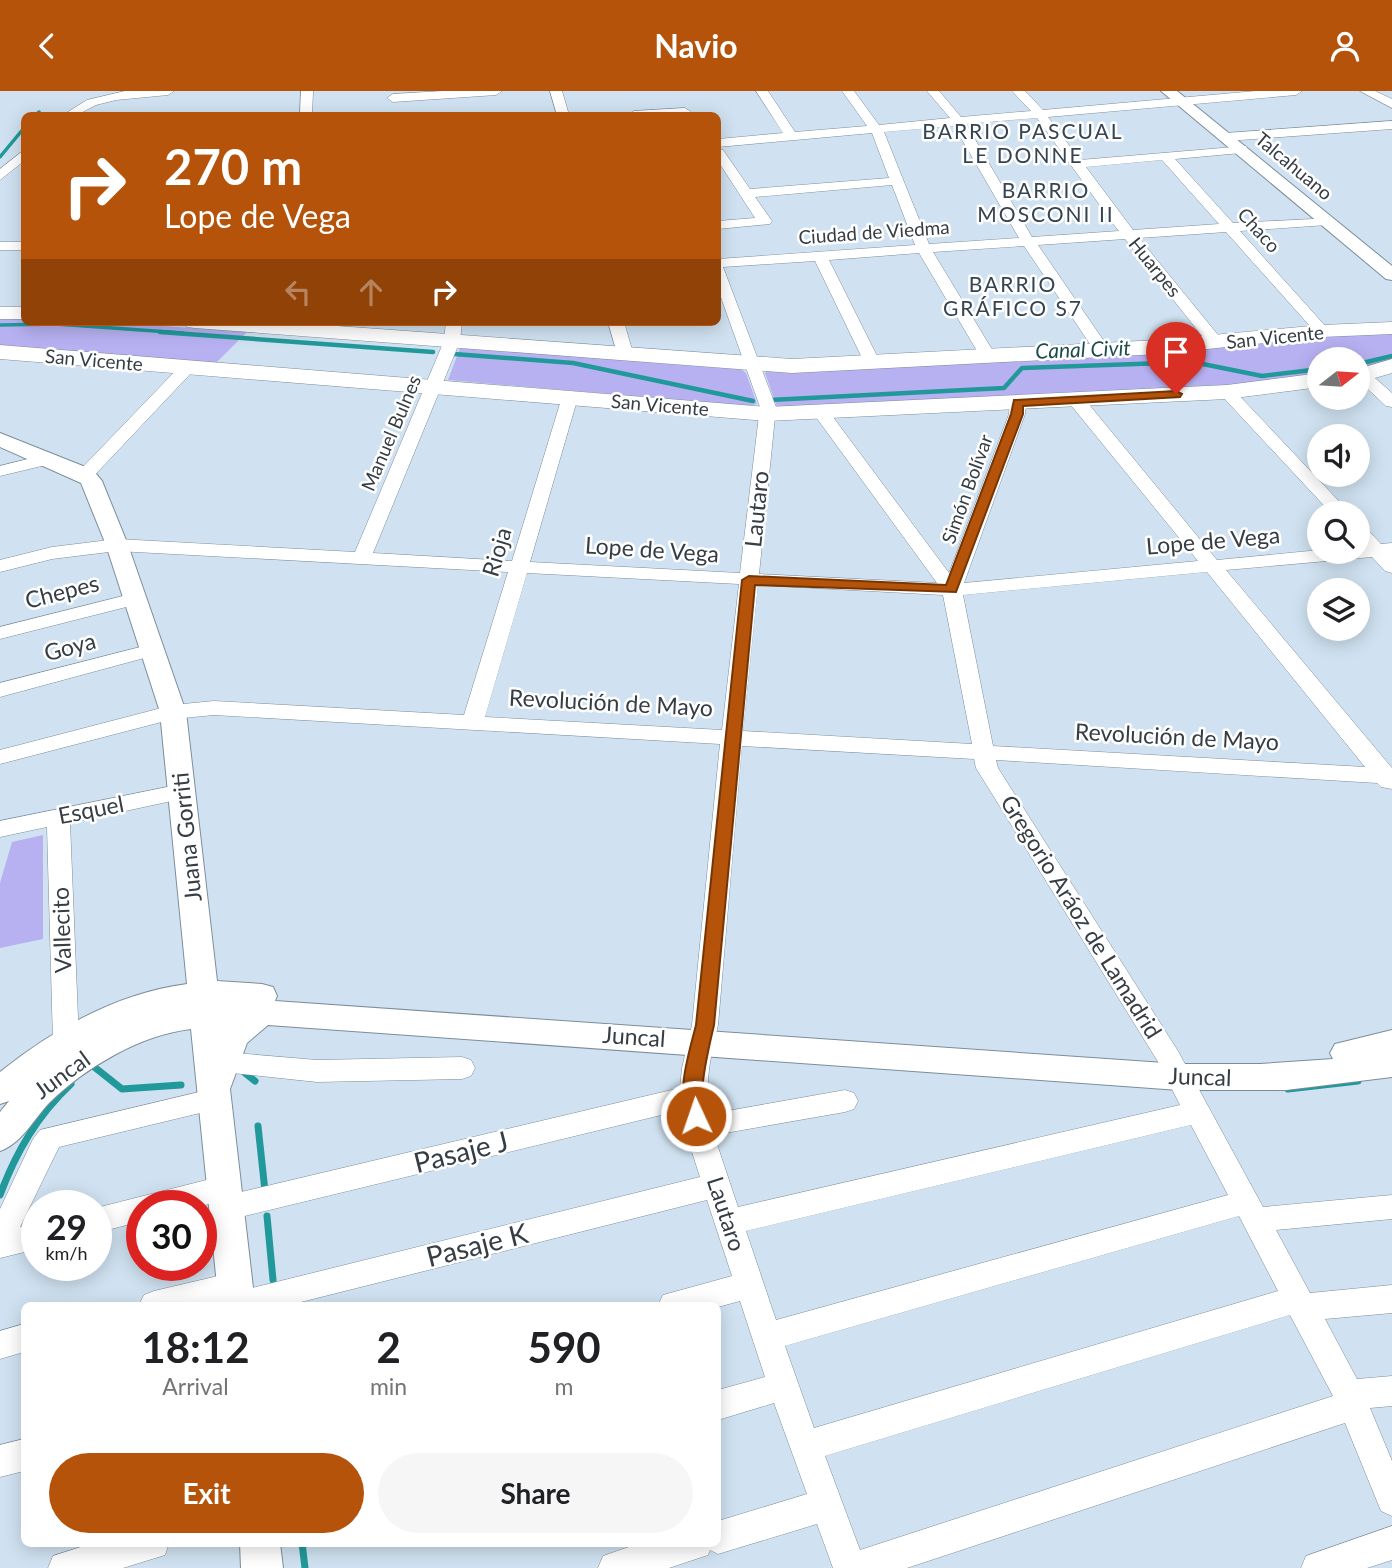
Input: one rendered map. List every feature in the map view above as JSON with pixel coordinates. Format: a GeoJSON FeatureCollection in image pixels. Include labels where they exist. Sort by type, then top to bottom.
{"type":"FeatureCollection","features":[{"type":"Feature","properties":{"kind":"main road"},"geometry":{"type":"LineString","coordinates":[[0,313],[21,313]]}},
{"type":"Feature","properties":{"kind":"main road","name":"San Vicente"},"geometry":{"type":"LineString","coordinates":[[298,326],[453,332],[625,353],[792,366],[1102,351],[1216,343],[1322,331],[1392,328]]}},
{"type":"Feature","properties":{"kind":"main road","name":"San Vicente"},"geometry":{"type":"LineString","coordinates":[[0,352],[767,414],[1227,392],[1307,382]]}},
{"type":"Feature","properties":{"kind":"main road"},"geometry":{"type":"LineString","coordinates":[[1370,372],[1392,366]]}},
{"type":"Feature","properties":{"kind":"street"},"geometry":{"type":"LineString","coordinates":[[75,111],[107,97],[168,91]]}},
{"type":"Feature","properties":{"kind":"street"},"geometry":{"type":"LineString","coordinates":[[306,112],[307,91]]}},
{"type":"Feature","properties":{"kind":"street"},"geometry":{"type":"LineString","coordinates":[[394,112],[392,94],[496,91]]}},
{"type":"Feature","properties":{"kind":"street"},"geometry":{"type":"LineString","coordinates":[[556,91],[562,112]]}},
{"type":"Feature","properties":{"kind":"street"},"geometry":{"type":"LineString","coordinates":[[762,91],[792,137]]}},
{"type":"Feature","properties":{"kind":"street"},"geometry":{"type":"LineString","coordinates":[[848,91],[877,130],[923,248],[988,356]]}},
{"type":"Feature","properties":{"kind":"street"},"geometry":{"type":"LineString","coordinates":[[933,91],[959,123],[1027,240],[1102,351]]}},
{"type":"Feature","properties":{"kind":"street","name":"Huarpes"},"geometry":{"type":"LineString","coordinates":[[1018,91],[1041,116],[1128,233],[1216,343]]}},
{"type":"Feature","properties":{"kind":"street","name":"Talcahuano"},"geometry":{"type":"LineString","coordinates":[[1168,91],[1392,275]]}},
{"type":"Feature","properties":{"kind":"street"},"geometry":{"type":"LineString","coordinates":[[721,143],[1296,91]]}},
{"type":"Feature","properties":{"kind":"street"},"geometry":{"type":"LineString","coordinates":[[1366,91],[1392,104]]}},
{"type":"Feature","properties":{"kind":"street"},"geometry":{"type":"LineString","coordinates":[[664,112],[684,110]]}},
{"type":"Feature","properties":{"kind":"street"},"geometry":{"type":"LineString","coordinates":[[1226,137],[1392,125]]}},
{"type":"Feature","properties":{"kind":"street"},"geometry":{"type":"LineString","coordinates":[[1077,164],[1241,149]]}},
{"type":"Feature","properties":{"kind":"street","name":"Chaco"},"geometry":{"type":"LineString","coordinates":[[1165,156],[1322,331]]}},
{"type":"Feature","properties":{"kind":"street"},"geometry":{"type":"LineString","coordinates":[[0,176],[21,157]]}},
{"type":"Feature","properties":{"kind":"street"},"geometry":{"type":"LineString","coordinates":[[721,158],[765,222],[721,225]]}},
{"type":"Feature","properties":{"kind":"street"},"geometry":{"type":"LineString","coordinates":[[721,184],[741,188],[897,181]]}},
{"type":"Feature","properties":{"kind":"street","name":"Ciudad de Viedma"},"geometry":{"type":"LineString","coordinates":[[721,263],[1327,221]]}},
{"type":"Feature","properties":{"kind":"street"},"geometry":{"type":"LineString","coordinates":[[0,246],[21,246]]}},
{"type":"Feature","properties":{"kind":"street"},"geometry":{"type":"LineString","coordinates":[[820,255],[872,362]]}},
{"type":"Feature","properties":{"kind":"street","name":"Lautaro"},"geometry":{"type":"LineString","coordinates":[[721,278],[768,407],[732,736],[704,1033],[695,1068],[693,1096],[698,1127],[783,1386],[850,1568]]}},
{"type":"Feature","properties":{"kind":"street"},"geometry":{"type":"LineString","coordinates":[[617,326],[625,353]]}},
{"type":"Feature","properties":{"kind":"street","name":"Manuel Bulnes"},"geometry":{"type":"LineString","coordinates":[[362,558],[453,332]]}},
{"type":"Feature","properties":{"kind":"street"},"geometry":{"type":"LineString","coordinates":[[0,439],[85,475],[188,367]]}},
{"type":"Feature","properties":{"kind":"street"},"geometry":{"type":"LineString","coordinates":[[1370,383],[1392,402]]}},
{"type":"Feature","properties":{"kind":"street"},"geometry":{"type":"LineString","coordinates":[[1227,392],[1330,501]]}},
{"type":"Feature","properties":{"kind":"street","name":"Rioja"},"geometry":{"type":"LineString","coordinates":[[473,722],[570,397]]}},
{"type":"Feature","properties":{"kind":"street"},"geometry":{"type":"LineString","coordinates":[[1076,400],[1389,779]]}},
{"type":"Feature","properties":{"kind":"street","name":"Simón Bolívar"},"geometry":{"type":"LineString","coordinates":[[951,590],[1017,414],[1018,403]]}},
{"type":"Feature","properties":{"kind":"street","name":"Gregorio Aráoz de Lamadrid"},"geometry":{"type":"LineString","coordinates":[[821,413],[951,590],[987,768],[1174,1067],[1351,1400],[1389,1484]]}},
{"type":"Feature","properties":{"kind":"street"},"geometry":{"type":"LineString","coordinates":[[0,471],[48,459]]}},
{"type":"Feature","properties":{"kind":"street","name":"Juana Gorriti"},"geometry":{"type":"LineString","coordinates":[[85,475],[95,487],[117,545],[173,712],[205,1004],[218,1084],[237,1298]]}},
{"type":"Feature","properties":{"kind":"street","name":"Lope de Vega"},"geometry":{"type":"LineString","coordinates":[[0,566],[52,552],[117,545],[951,590],[1384,550]]}},
{"type":"Feature","properties":{"kind":"street"},"geometry":{"type":"LineString","coordinates":[[1384,550],[1392,567]]}},
{"type":"Feature","properties":{"kind":"street","name":"Chepes"},"geometry":{"type":"LineString","coordinates":[[0,633],[135,599]]}},
{"type":"Feature","properties":{"kind":"street","name":"Goya"},"geometry":{"type":"LineString","coordinates":[[0,690],[152,650]]}},
{"type":"Feature","properties":{"kind":"street","name":"Revolución de Mayo"},"geometry":{"type":"LineString","coordinates":[[0,757],[173,712],[214,708],[732,736],[1389,779]]}},
{"type":"Feature","properties":{"kind":"street","name":"Esquel"},"geometry":{"type":"LineString","coordinates":[[0,829],[182,792]]}},
{"type":"Feature","properties":{"kind":"street","name":"Vallecito"},"geometry":{"type":"LineString","coordinates":[[58,817],[66,1042]]}},
{"type":"Feature","properties":{"kind":"street","name":"Juncal"},"geometry":{"type":"LineString","coordinates":[[0,1091],[66,1042],[128,1011],[163,999],[261,1012],[704,1033]]}},
{"type":"Feature","properties":{"kind":"street","name":"Juncal"},"geometry":{"type":"LineString","coordinates":[[0,1137],[24,1104],[60,1072],[89,1054],[148,1026],[172,1019],[205,1004],[704,1033],[1174,1067],[1239,1079],[1304,1077],[1392,1064]]}},
{"type":"Feature","properties":{"kind":"street"},"geometry":{"type":"LineString","coordinates":[[218,1084],[234,1036],[261,1012]]}},
{"type":"Feature","properties":{"kind":"street","name":"Juncal"},"geometry":{"type":"LineString","coordinates":[[1174,1067],[1268,1061],[1358,1051],[1392,1043]]}},
{"type":"Feature","properties":{"kind":"street"},"geometry":{"type":"LineString","coordinates":[[0,1243],[43,1147],[50,1138],[218,1084],[317,1071],[462,1069]]}},
{"type":"Feature","properties":{"kind":"street","name":"Pasaje J"},"geometry":{"type":"LineString","coordinates":[[217,1199],[693,1096]]}},
{"type":"Feature","properties":{"kind":"street"},"geometry":{"type":"LineString","coordinates":[[698,1127],[845,1101]]}},
{"type":"Feature","properties":{"kind":"street"},"geometry":{"type":"LineString","coordinates":[[729,1222],[1198,1112]]}},
{"type":"Feature","properties":{"kind":"street","name":"Pasaje K"},"geometry":{"type":"LineString","coordinates":[[190,1302],[237,1298],[717,1185]]}},
{"type":"Feature","properties":{"kind":"street"},"geometry":{"type":"LineString","coordinates":[[767,1337],[1250,1211],[1392,1207]]}},
{"type":"Feature","properties":{"kind":"street"},"geometry":{"type":"LineString","coordinates":[[0,1243],[21,1239]]}},
{"type":"Feature","properties":{"kind":"street"},"geometry":{"type":"LineString","coordinates":[[685,1302],[750,1285]]}},
{"type":"Feature","properties":{"kind":"street"},"geometry":{"type":"LineString","coordinates":[[805,1446],[1300,1304],[1392,1299]]}},
{"type":"Feature","properties":{"kind":"street"},"geometry":{"type":"LineString","coordinates":[[0,1345],[21,1339]]}},
{"type":"Feature","properties":{"kind":"street"},"geometry":{"type":"LineString","coordinates":[[721,1404],[783,1386]]}},
{"type":"Feature","properties":{"kind":"street"},"geometry":{"type":"LineString","coordinates":[[858,1568],[1351,1400],[1392,1391]]}},
{"type":"Feature","properties":{"kind":"street"},"geometry":{"type":"LineString","coordinates":[[0,1461],[21,1456]]}},
{"type":"Feature","properties":{"kind":"street"},"geometry":{"type":"LineString","coordinates":[[721,1536],[825,1505]]}},
{"type":"Feature","properties":{"kind":"street"},"geometry":{"type":"LineString","coordinates":[[1318,1568],[1392,1543]]}},
{"type":"Feature","properties":{"kind":"street"},"geometry":{"type":"LineString","coordinates":[[65,1568],[139,1547]]}},
{"type":"Feature","properties":{"kind":"street"},"geometry":{"type":"LineString","coordinates":[[260,1547],[262,1568]]}},
{"type":"Feature","properties":{"kind":"street"},"geometry":{"type":"LineString","coordinates":[[615,1568],[683,1547]]}},
{"type":"Feature","properties":{"kind":"shaded area"},"geometry":{"type":"Polygon","coordinates":[[[0,318],[21,318],[21,326],[164,326],[247,332],[216,363],[0,347],[0,318]]]}},
{"type":"Feature","properties":{"kind":"shaded area"},"geometry":{"type":"Polygon","coordinates":[[[1392,334],[1392,360],[1370,366],[1370,347],[1307,347],[1307,376],[1214,387],[777,407],[765,373],[1199,350],[1319,335],[1392,334]]]}},
{"type":"Feature","properties":{"kind":"shaded area"},"geometry":{"type":"Polygon","coordinates":[[[460,348],[740,368],[746,373],[757,404],[747,406],[448,380],[460,348]]]}},
{"type":"Feature","properties":{"kind":"shaded area"},"geometry":{"type":"Polygon","coordinates":[[[43,835],[43,939],[0,948],[0,883],[12,842],[43,835]]]}},
{"type":"Feature","properties":{"kind":"waterway"},"geometry":{"type":"LineString","coordinates":[[0,157],[21,132]]}},
{"type":"Feature","properties":{"kind":"waterway","name":"Canal Civit"},"geometry":{"type":"LineString","coordinates":[[0,325],[21,325]]}},
{"type":"Feature","properties":{"kind":"waterway","name":"Canal Civit"},"geometry":{"type":"LineString","coordinates":[[84,326],[183,333]]}},
{"type":"Feature","properties":{"kind":"waterway","name":"Canal Civit"},"geometry":{"type":"LineString","coordinates":[[160,332],[433,352]]}},
{"type":"Feature","properties":{"kind":"waterway","name":"Canal Civit"},"geometry":{"type":"LineString","coordinates":[[454,354],[573,363],[753,401]]}},
{"type":"Feature","properties":{"kind":"waterway","name":"Canal Civit"},"geometry":{"type":"LineString","coordinates":[[1370,361],[1392,356]]}},
{"type":"Feature","properties":{"kind":"waterway","name":"Canal Civit"},"geometry":{"type":"LineString","coordinates":[[770,400],[1004,388],[1022,368],[1193,362],[1262,376],[1307,371]]}},
{"type":"Feature","properties":{"kind":"waterway"},"geometry":{"type":"LineString","coordinates":[[93,1066],[122,1089],[181,1085]]}},
{"type":"Feature","properties":{"kind":"waterway"},"geometry":{"type":"LineString","coordinates":[[245,1073],[255,1081]]}},
{"type":"Feature","properties":{"kind":"waterway"},"geometry":{"type":"LineString","coordinates":[[1288,1089],[1358,1081]]}},
{"type":"Feature","properties":{"kind":"waterway"},"geometry":{"type":"LineString","coordinates":[[0,1195],[29,1135],[71,1084]]}},
{"type":"Feature","properties":{"kind":"waterway"},"geometry":{"type":"LineString","coordinates":[[258,1126],[265,1191]]}},
{"type":"Feature","properties":{"kind":"waterway"},"geometry":{"type":"LineString","coordinates":[[267,1216],[273,1280]]}},
{"type":"Feature","properties":{"kind":"waterway"},"geometry":{"type":"LineString","coordinates":[[302,1547],[305,1568]]}},
{"type":"Feature","properties":{"kind":"district","name":"BARRIO PASCUAL LE DONNE"},"geometry":{"type":"Point","coordinates":[1023,144]}},
{"type":"Feature","properties":{"kind":"district","name":"BARRIO MOSCONI II"},"geometry":{"type":"Point","coordinates":[1046,203]}},
{"type":"Feature","properties":{"kind":"district","name":"BARRIO GRÁFICO S7"},"geometry":{"type":"Point","coordinates":[1013,297]}},
{"type":"Feature","properties":{"kind":"route"},"geometry":{"type":"LineString","coordinates":[[696,1116],[693,1096],[695,1068],[705,1025],[749,580],[951,590],[1017,414],[1018,403],[1176,394]]}}]}
